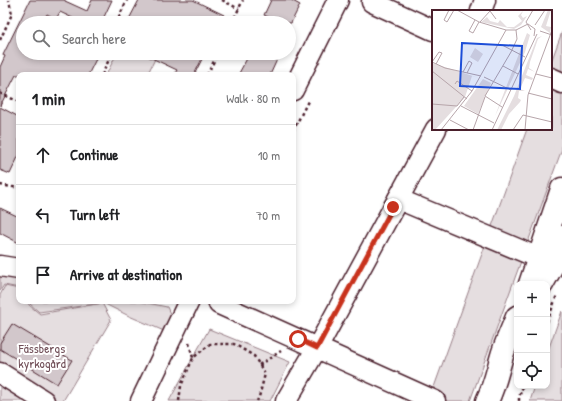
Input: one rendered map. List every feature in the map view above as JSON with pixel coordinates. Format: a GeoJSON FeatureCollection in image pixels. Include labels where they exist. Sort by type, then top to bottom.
{"type":"FeatureCollection","features":[{"type":"Feature","properties":{"kind":"main road"},"geometry":{"type":"LineString","coordinates":[[531,281],[562,189]]}},
{"type":"Feature","properties":{"kind":"main road"},"geometry":{"type":"LineString","coordinates":[[551,286],[551,268],[562,237]]}},
{"type":"Feature","properties":{"kind":"main road"},"geometry":{"type":"LineString","coordinates":[[487,401],[496,380],[501,357],[514,324]]}},
{"type":"Feature","properties":{"kind":"main road"},"geometry":{"type":"LineString","coordinates":[[500,401],[514,366]]}},
{"type":"Feature","properties":{"kind":"street"},"geometry":{"type":"LineString","coordinates":[[296,84],[338,0]]}},
{"type":"Feature","properties":{"kind":"street"},"geometry":{"type":"LineString","coordinates":[[481,10],[485,0]]}},
{"type":"Feature","properties":{"kind":"street"},"geometry":{"type":"LineString","coordinates":[[372,2],[432,30]]}},
{"type":"Feature","properties":{"kind":"street"},"geometry":{"type":"LineString","coordinates":[[552,78],[562,83]]}},
{"type":"Feature","properties":{"kind":"street"},"geometry":{"type":"LineString","coordinates":[[286,401],[317,348],[435,130]]}},
{"type":"Feature","properties":{"kind":"street"},"geometry":{"type":"LineString","coordinates":[[398,199],[539,258]]}},
{"type":"Feature","properties":{"kind":"street"},"geometry":{"type":"LineString","coordinates":[[0,266],[16,269]]}},
{"type":"Feature","properties":{"kind":"street"},"geometry":{"type":"LineString","coordinates":[[141,401],[185,304]]}},
{"type":"Feature","properties":{"kind":"street"},"geometry":{"type":"LineString","coordinates":[[219,304],[435,401]]}},
{"type":"Feature","properties":{"kind":"street"},"geometry":{"type":"LineString","coordinates":[[0,373],[44,401]]}},
{"type":"Feature","properties":{"kind":"path"},"geometry":{"type":"LineString","coordinates":[[0,40],[12,14],[10,0]]}},
{"type":"Feature","properties":{"kind":"path"},"geometry":{"type":"LineString","coordinates":[[119,16],[127,0]]}},
{"type":"Feature","properties":{"kind":"path"},"geometry":{"type":"LineString","coordinates":[[222,0],[240,9]]}},
{"type":"Feature","properties":{"kind":"path"},"geometry":{"type":"LineString","coordinates":[[236,16],[243,0]]}},
{"type":"Feature","properties":{"kind":"path"},"geometry":{"type":"LineString","coordinates":[[103,72],[109,60]]}},
{"type":"Feature","properties":{"kind":"path"},"geometry":{"type":"LineString","coordinates":[[208,72],[214,60]]}},
{"type":"Feature","properties":{"kind":"path"},"geometry":{"type":"LineString","coordinates":[[0,93],[16,101]]}},
{"type":"Feature","properties":{"kind":"path"},"geometry":{"type":"LineString","coordinates":[[0,185],[16,188]]}},
{"type":"Feature","properties":{"kind":"path"},"geometry":{"type":"LineString","coordinates":[[548,317],[551,286]]}},
{"type":"Feature","properties":{"kind":"path"},"geometry":{"type":"LineString","coordinates":[[259,365],[298,339]]}},
{"type":"Feature","properties":{"kind":"path"},"geometry":{"type":"LineString","coordinates":[[188,343],[193,358]]}},
{"type":"Feature","properties":{"kind":"path"},"geometry":{"type":"LineString","coordinates":[[179,401],[181,386],[193,358],[210,344],[234,344],[254,356],[264,374],[257,401]]}},
{"type":"Feature","properties":{"kind":"path"},"geometry":{"type":"LineString","coordinates":[[519,401],[522,389]]}},
{"type":"Feature","properties":{"kind":"green space"},"geometry":{"type":"Polygon","coordinates":[[[562,32],[562,149],[470,401],[429,401],[527,130],[552,130],[552,59],[562,32]]]}},
{"type":"Feature","properties":{"kind":"green space"},"geometry":{"type":"Polygon","coordinates":[[[114,60],[154,60],[149,71],[151,72],[108,72],[114,60]]]}},
{"type":"Feature","properties":{"kind":"green space"},"geometry":{"type":"Polygon","coordinates":[[[0,275],[16,278],[16,287],[4,285],[0,291],[0,275]]]}},
{"type":"Feature","properties":{"kind":"green space","name":"Fässbergs kyrkogård"},"geometry":{"type":"Polygon","coordinates":[[[5,286],[16,288],[16,304],[29,304],[40,314],[103,304],[111,320],[63,401],[0,401],[0,295],[5,286]]]}},
{"type":"Feature","properties":{"kind":"green space"},"geometry":{"type":"Polygon","coordinates":[[[30,304],[96,304],[39,312],[30,304]]]}},
{"type":"Feature","properties":{"kind":"green space"},"geometry":{"type":"Polygon","coordinates":[[[105,304],[152,304],[167,307],[171,316],[164,331],[105,304]]]}},
{"type":"Feature","properties":{"kind":"green space"},"geometry":{"type":"Polygon","coordinates":[[[562,311],[562,401],[530,401],[534,389],[550,389],[550,345],[562,311]]]}},
{"type":"Feature","properties":{"kind":"green space"},"geometry":{"type":"Polygon","coordinates":[[[209,329],[290,362],[270,401],[169,401],[209,329]]]}},
{"type":"Feature","properties":{"kind":"building"},"geometry":{"type":"Polygon","coordinates":[[[30,0],[65,0],[87,11],[92,0],[112,0],[104,16],[68,16],[60,12],[58,16],[51,16],[47,14],[46,16],[22,16],[30,0]]]}},
{"type":"Feature","properties":{"kind":"building"},"geometry":{"type":"Polygon","coordinates":[[[139,0],[193,0],[224,15],[224,16],[131,16],[139,0]]]}},
{"type":"Feature","properties":{"kind":"building"},"geometry":{"type":"Polygon","coordinates":[[[271,0],[291,0],[300,5],[294,16],[264,15],[271,0]]]}},
{"type":"Feature","properties":{"kind":"building"},"geometry":{"type":"Polygon","coordinates":[[[16,29],[16,60],[96,60],[90,72],[16,72],[16,75],[0,106],[0,67],[5,56],[3,55],[16,29]]]}},
{"type":"Feature","properties":{"kind":"building"},"geometry":{"type":"Polygon","coordinates":[[[156,60],[202,60],[196,72],[176,72],[177,70],[156,60]]]}},
{"type":"Feature","properties":{"kind":"building"},"geometry":{"type":"Polygon","coordinates":[[[246,60],[277,60],[271,72],[240,72],[246,60]]]}},
{"type":"Feature","properties":{"kind":"building"},"geometry":{"type":"Polygon","coordinates":[[[0,107],[16,115],[16,161],[10,174],[0,170],[0,107]]]}},
{"type":"Feature","properties":{"kind":"building"},"geometry":{"type":"Polygon","coordinates":[[[0,208],[16,216],[16,241],[0,233],[0,208]]]}},
{"type":"Feature","properties":{"kind":"building"},"geometry":{"type":"Polygon","coordinates":[[[12,324],[72,360],[57,384],[0,349],[0,343],[12,324]]]}},
{"type":"Feature","properties":{"kind":"route"},"geometry":{"type":"LineString","coordinates":[[298,339],[317,348],[393,207]]}}]}
